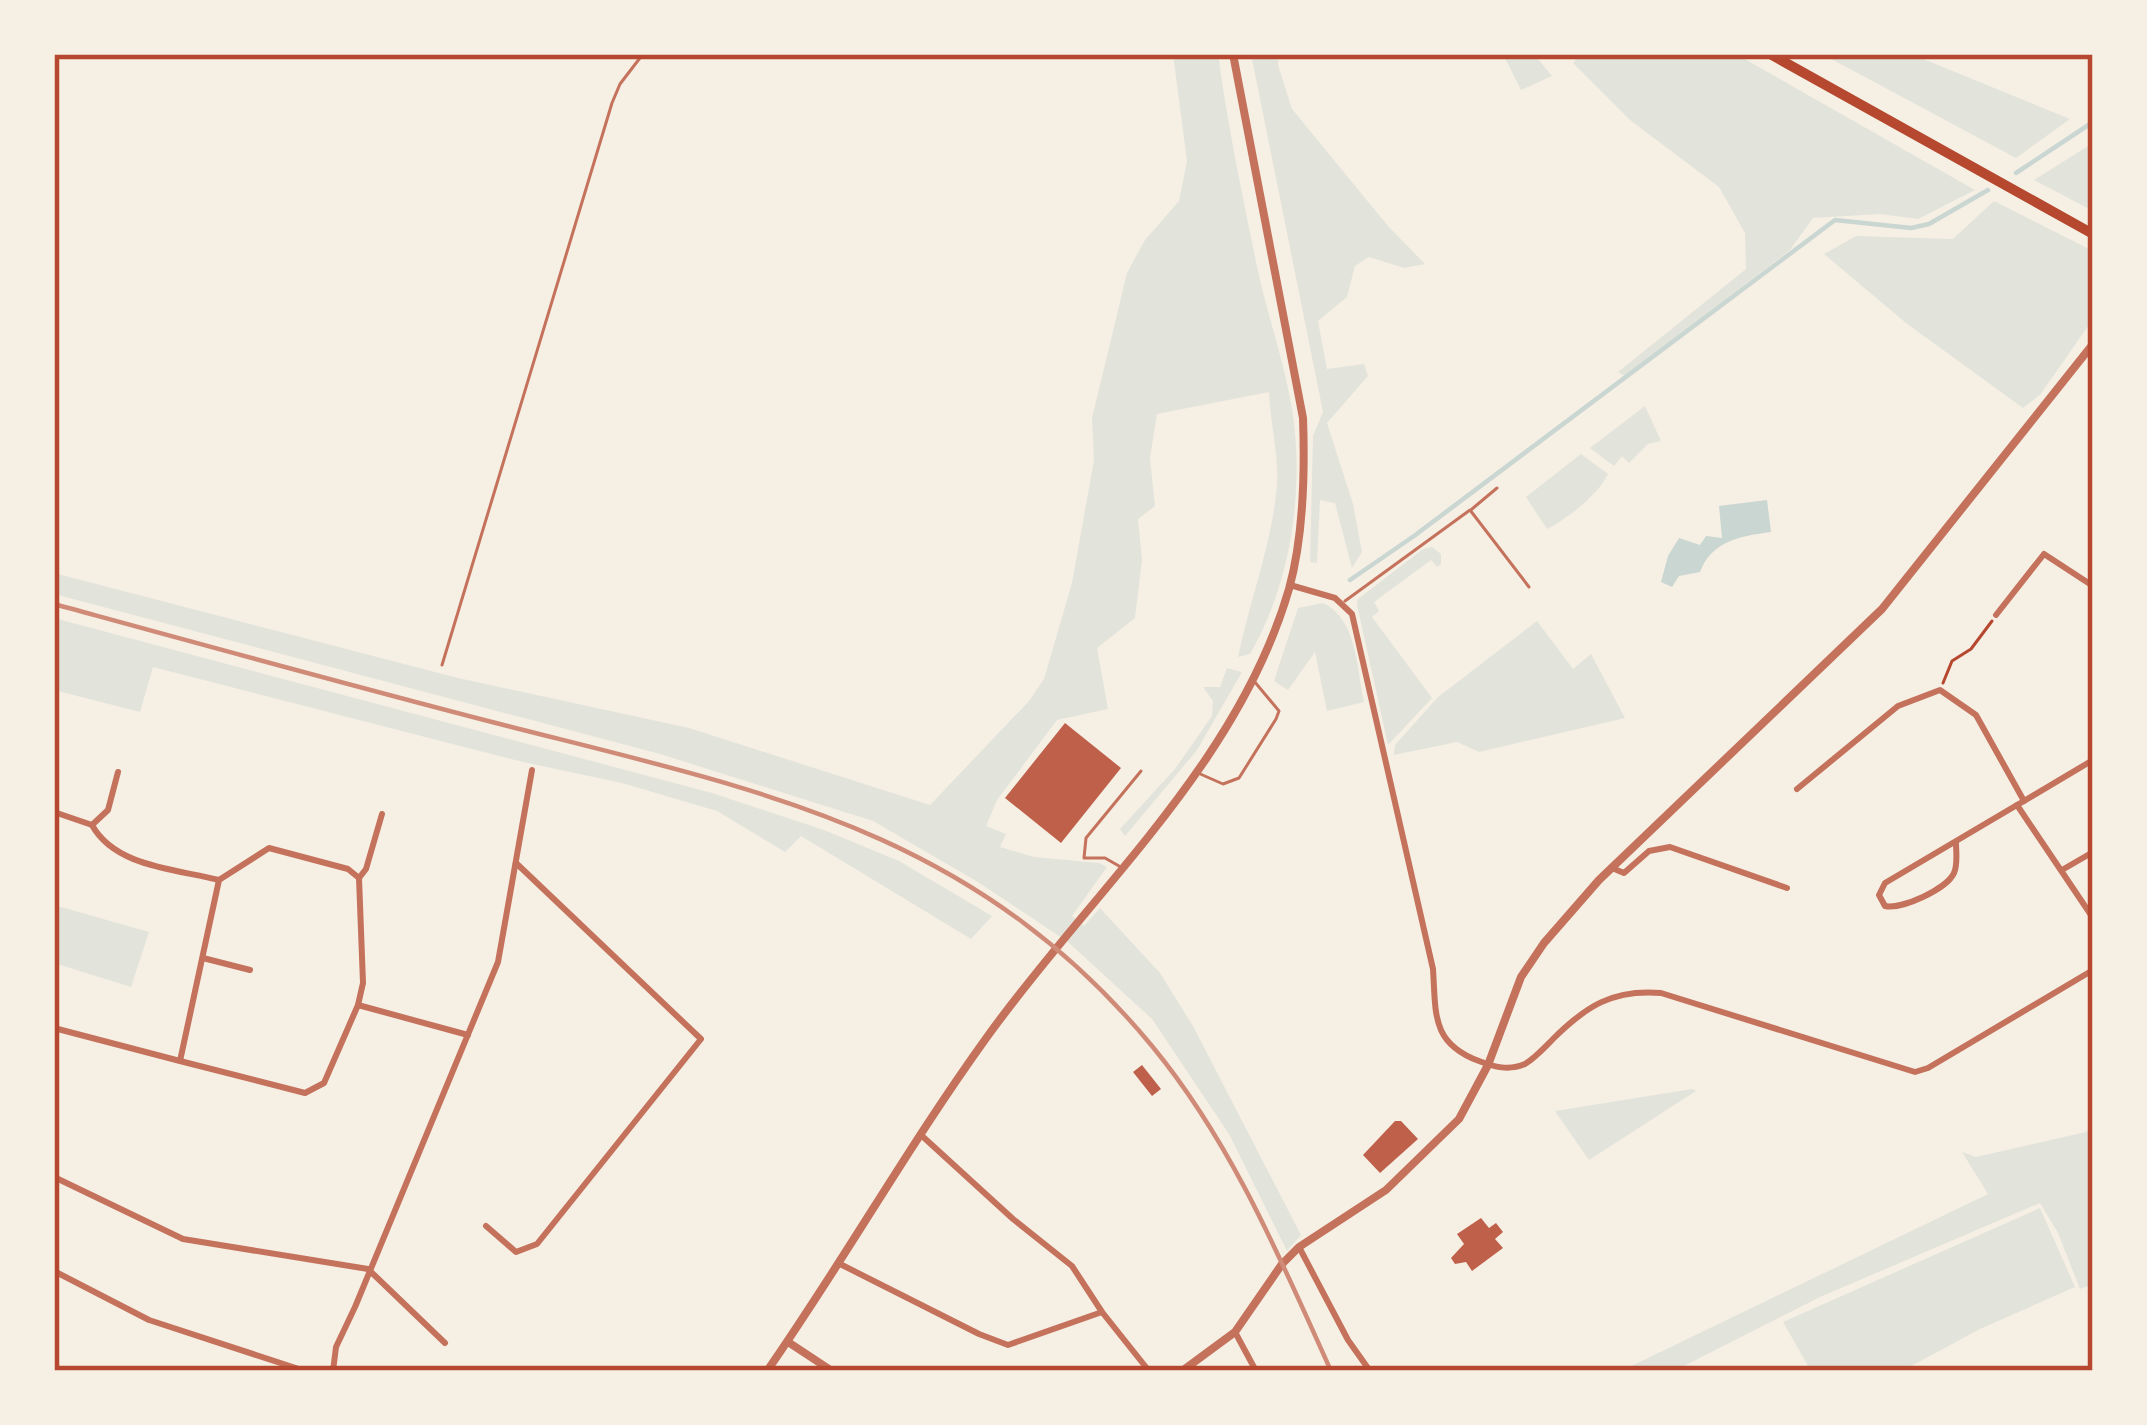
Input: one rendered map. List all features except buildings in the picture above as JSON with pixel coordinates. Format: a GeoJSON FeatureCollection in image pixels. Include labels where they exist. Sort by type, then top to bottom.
{"type":"FeatureCollection","features":[{"type":"Feature","properties":{"kind":"main road"},"geometry":{"type":"LineString","coordinates":[[1770,54],[2093,234]]}},
{"type":"Feature","properties":{"kind":"street"},"geometry":{"type":"LineString","coordinates":[[767,1371],[1040,964],[1197,772],[1253,681],[1290,585],[1304,465],[1303,418],[1233,54]]}},
{"type":"Feature","properties":{"kind":"street"},"geometry":{"type":"LineString","coordinates":[[1182,1371],[1235,1332],[1299,1247],[1374,1199],[1440,1141],[1459,1119],[1488,1065],[1530,963],[1612,868],[1882,609],[2093,344]]}},
{"type":"Feature","properties":{"kind":"street"},"geometry":{"type":"LineString","coordinates":[[1996,615],[2044,554],[2093,586]]}},
{"type":"Feature","properties":{"kind":"street"},"geometry":{"type":"LineString","coordinates":[[1290,585],[1343,602],[1352,614],[1433,969],[1437,1021],[1446,1042],[1461,1055],[1510,1068],[1528,1062],[1595,1003],[1637,991],[1660,993],[1916,1072],[2093,970]]}},
{"type":"Feature","properties":{"kind":"street"},"geometry":{"type":"LineString","coordinates":[[1797,789],[1898,706],[1940,690],[1976,716],[2021,803],[2093,918]]}},
{"type":"Feature","properties":{"kind":"street"},"geometry":{"type":"LineString","coordinates":[[1956,843],[1954,872],[1948,881],[1908,905],[1885,906],[1879,895],[1885,884],[2093,760]]}},
{"type":"Feature","properties":{"kind":"street"},"geometry":{"type":"LineString","coordinates":[[333,1371],[336,1347],[498,962],[532,770]]}},
{"type":"Feature","properties":{"kind":"street"},"geometry":{"type":"LineString","coordinates":[[92,826],[108,810],[118,772]]}},
{"type":"Feature","properties":{"kind":"street"},"geometry":{"type":"LineString","coordinates":[[54,812],[92,826],[115,854],[219,880]]}},
{"type":"Feature","properties":{"kind":"street"},"geometry":{"type":"LineString","coordinates":[[54,1028],[304,1093],[324,1083],[363,983],[359,878],[382,814]]}},
{"type":"Feature","properties":{"kind":"street"},"geometry":{"type":"LineString","coordinates":[[1612,868],[1624,873],[1649,851],[1670,847],[1787,888]]}},
{"type":"Feature","properties":{"kind":"street"},"geometry":{"type":"LineString","coordinates":[[180,1061],[219,880],[269,848],[348,869],[359,878]]}},
{"type":"Feature","properties":{"kind":"street"},"geometry":{"type":"LineString","coordinates":[[2062,870],[2093,852]]}},
{"type":"Feature","properties":{"kind":"street"},"geometry":{"type":"LineString","coordinates":[[486,1226],[516,1252],[537,1244],[701,1039],[516,863]]}},
{"type":"Feature","properties":{"kind":"street"},"geometry":{"type":"LineString","coordinates":[[203,958],[250,970]]}},
{"type":"Feature","properties":{"kind":"street"},"geometry":{"type":"LineString","coordinates":[[358,1005],[468,1035]]}},
{"type":"Feature","properties":{"kind":"street"},"geometry":{"type":"LineString","coordinates":[[922,1136],[1013,1220],[1072,1266],[1149,1371]]}},
{"type":"Feature","properties":{"kind":"street"},"geometry":{"type":"LineString","coordinates":[[54,1177],[183,1239],[368,1269],[445,1342]]}},
{"type":"Feature","properties":{"kind":"street"},"geometry":{"type":"LineString","coordinates":[[1299,1247],[1348,1340],[1370,1371]]}},
{"type":"Feature","properties":{"kind":"street"},"geometry":{"type":"LineString","coordinates":[[839,1264],[1008,1345],[1102,1312]]}},
{"type":"Feature","properties":{"kind":"street"},"geometry":{"type":"LineString","coordinates":[[54,1271],[149,1320],[304,1371]]}},
{"type":"Feature","properties":{"kind":"street"},"geometry":{"type":"LineString","coordinates":[[1235,1332],[1256,1371]]}},
{"type":"Feature","properties":{"kind":"street"},"geometry":{"type":"LineString","coordinates":[[788,1342],[832,1371]]}},
{"type":"Feature","properties":{"kind":"lane"},"geometry":{"type":"LineString","coordinates":[[442,664],[612,104],[620,84],[644,54]]}},
{"type":"Feature","properties":{"kind":"lane"},"geometry":{"type":"LineString","coordinates":[[1343,602],[1497,488]]}},
{"type":"Feature","properties":{"kind":"lane"},"geometry":{"type":"LineString","coordinates":[[1470,510],[1529,586]]}},
{"type":"Feature","properties":{"kind":"lane"},"geometry":{"type":"LineString","coordinates":[[1197,772],[1223,784],[1239,778],[1276,719],[1279,711],[1273,700],[1253,681]]}},
{"type":"Feature","properties":{"kind":"lane"},"geometry":{"type":"LineString","coordinates":[[1120,867],[1105,858],[1084,858],[1082,850],[1086,838],[1141,771]]}},
{"type":"Feature","properties":{"kind":"path"},"geometry":{"type":"LineString","coordinates":[[1940,690],[1952,661],[1971,649],[1996,615]]}},
{"type":"Feature","properties":{"kind":"shaded area"},"geometry":{"type":"Polygon","coordinates":[[[1173,54],[1218,54],[1252,244],[1294,423],[1294,512],[1283,572],[1250,654],[1238,657],[1266,550],[1277,485],[1269,392],[1157,414],[1150,458],[1155,506],[1138,519],[1142,560],[1135,618],[1097,648],[1108,709],[1057,720],[997,800],[986,826],[1006,834],[1000,847],[1107,867],[1072,916],[1084,926],[1100,908],[1160,973],[1193,1026],[1301,1235],[1287,1251],[1229,1134],[1152,1019],[1068,942],[873,821],[660,754],[54,594],[54,573],[458,678],[689,728],[930,805],[1029,701],[1044,679],[1072,583],[1094,460],[1092,418],[1127,273],[1145,240],[1179,201],[1187,161],[1173,54]]]}},
{"type":"Feature","properties":{"kind":"shaded area"},"geometry":{"type":"Polygon","coordinates":[[[1251,54],[1279,54],[1292,109],[1425,264],[1404,268],[1369,257],[1355,266],[1347,297],[1318,321],[1327,369],[1364,364],[1368,376],[1327,423],[1353,504],[1362,552],[1352,568],[1335,503],[1320,500],[1317,563],[1310,562],[1313,436],[1323,412],[1251,54]]]}},
{"type":"Feature","properties":{"kind":"shaded area"},"geometry":{"type":"Polygon","coordinates":[[[1503,54],[1534,54],[1552,76],[1521,90],[1503,54]]]}},
{"type":"Feature","properties":{"kind":"shaded area"},"geometry":{"type":"Polygon","coordinates":[[[1580,54],[1736,54],[1975,190],[1918,219],[1880,214],[1813,218],[1790,250],[1625,376],[1618,372],[1746,269],[1745,233],[1719,187],[1630,120],[1573,63],[1580,54]]]}},
{"type":"Feature","properties":{"kind":"shaded area"},"geometry":{"type":"Polygon","coordinates":[[[1822,54],[1911,54],[2070,119],[2016,158],[1822,54]]]}},
{"type":"Feature","properties":{"kind":"shaded area"},"geometry":{"type":"Polygon","coordinates":[[[2093,143],[2093,211],[2034,180],[2093,143]]]}},
{"type":"Feature","properties":{"kind":"shaded area"},"geometry":{"type":"Polygon","coordinates":[[[1994,201],[2093,251],[2093,319],[2040,395],[2023,408],[1906,323],[1824,254],[1856,236],[1953,239],[1994,201]]]}},
{"type":"Feature","properties":{"kind":"shaded area"},"geometry":{"type":"Polygon","coordinates":[[[1645,406],[1661,441],[1648,444],[1629,463],[1622,456],[1614,466],[1590,448],[1645,406]]]}},
{"type":"Feature","properties":{"kind":"shaded area"},"geometry":{"type":"Polygon","coordinates":[[[1581,454],[1608,474],[1582,505],[1547,529],[1526,497],[1581,454]]]}},
{"type":"Feature","properties":{"kind":"shaded area"},"geometry":{"type":"Polygon","coordinates":[[[1767,500],[1771,532],[1719,547],[1700,572],[1679,576],[1672,587],[1661,582],[1679,538],[1700,545],[1706,536],[1722,538],[1719,506],[1767,500]]]}},
{"type":"Feature","properties":{"kind":"shaded area"},"geometry":{"type":"Polygon","coordinates":[[[1432,547],[1441,554],[1441,564],[1437,567],[1431,560],[1374,602],[1379,611],[1372,617],[1432,698],[1388,745],[1358,599],[1432,547]]]}},
{"type":"Feature","properties":{"kind":"shaded area"},"geometry":{"type":"Polygon","coordinates":[[[1323,603],[1349,632],[1364,702],[1327,711],[1315,652],[1288,690],[1274,681],[1298,608],[1323,603]]]}},
{"type":"Feature","properties":{"kind":"shaded area"},"geometry":{"type":"Polygon","coordinates":[[[54,618],[712,793],[899,861],[992,916],[971,939],[801,836],[785,852],[717,811],[622,783],[153,667],[140,712],[54,690],[54,618]]]}},
{"type":"Feature","properties":{"kind":"shaded area"},"geometry":{"type":"Polygon","coordinates":[[[1537,621],[1573,669],[1591,654],[1625,718],[1479,752],[1457,742],[1394,755],[1395,745],[1438,697],[1537,621]]]}},
{"type":"Feature","properties":{"kind":"shaded area"},"geometry":{"type":"Polygon","coordinates":[[[1227,668],[1242,672],[1197,750],[1125,836],[1120,829],[1175,769],[1212,716],[1213,701],[1203,687],[1220,687],[1227,668]]]}},
{"type":"Feature","properties":{"kind":"shaded area"},"geometry":{"type":"Polygon","coordinates":[[[54,905],[149,932],[131,987],[54,963],[54,905]]]}},
{"type":"Feature","properties":{"kind":"shaded area"},"geometry":{"type":"Polygon","coordinates":[[[1696,1091],[1589,1160],[1555,1111],[1696,1091]]]}},
{"type":"Feature","properties":{"kind":"shaded area"},"geometry":{"type":"Polygon","coordinates":[[[2093,1125],[2093,1284],[2080,1289],[2058,1233],[2040,1203],[1820,1297],[1674,1371],[1621,1371],[1988,1194],[1962,1152],[1976,1157],[2086,1132],[2093,1125]]]}},
{"type":"Feature","properties":{"kind":"shaded area"},"geometry":{"type":"Polygon","coordinates":[[[2040,1208],[2075,1287],[1980,1329],[1902,1371],[1811,1371],[1783,1322],[2040,1208]]]}},
{"type":"Feature","properties":{"kind":"waterway"},"geometry":{"type":"LineString","coordinates":[[2016,173],[2093,122]]}},
{"type":"Feature","properties":{"kind":"waterway"},"geometry":{"type":"LineString","coordinates":[[1350,580],[1835,220],[1911,228],[1929,224],[1988,190]]}},
{"type":"Feature","properties":{"kind":"railway"},"geometry":{"type":"LineString","coordinates":[[54,604],[767,796],[932,864],[1009,912],[1082,972],[1152,1046],[1230,1162],[1331,1371]]}}]}
